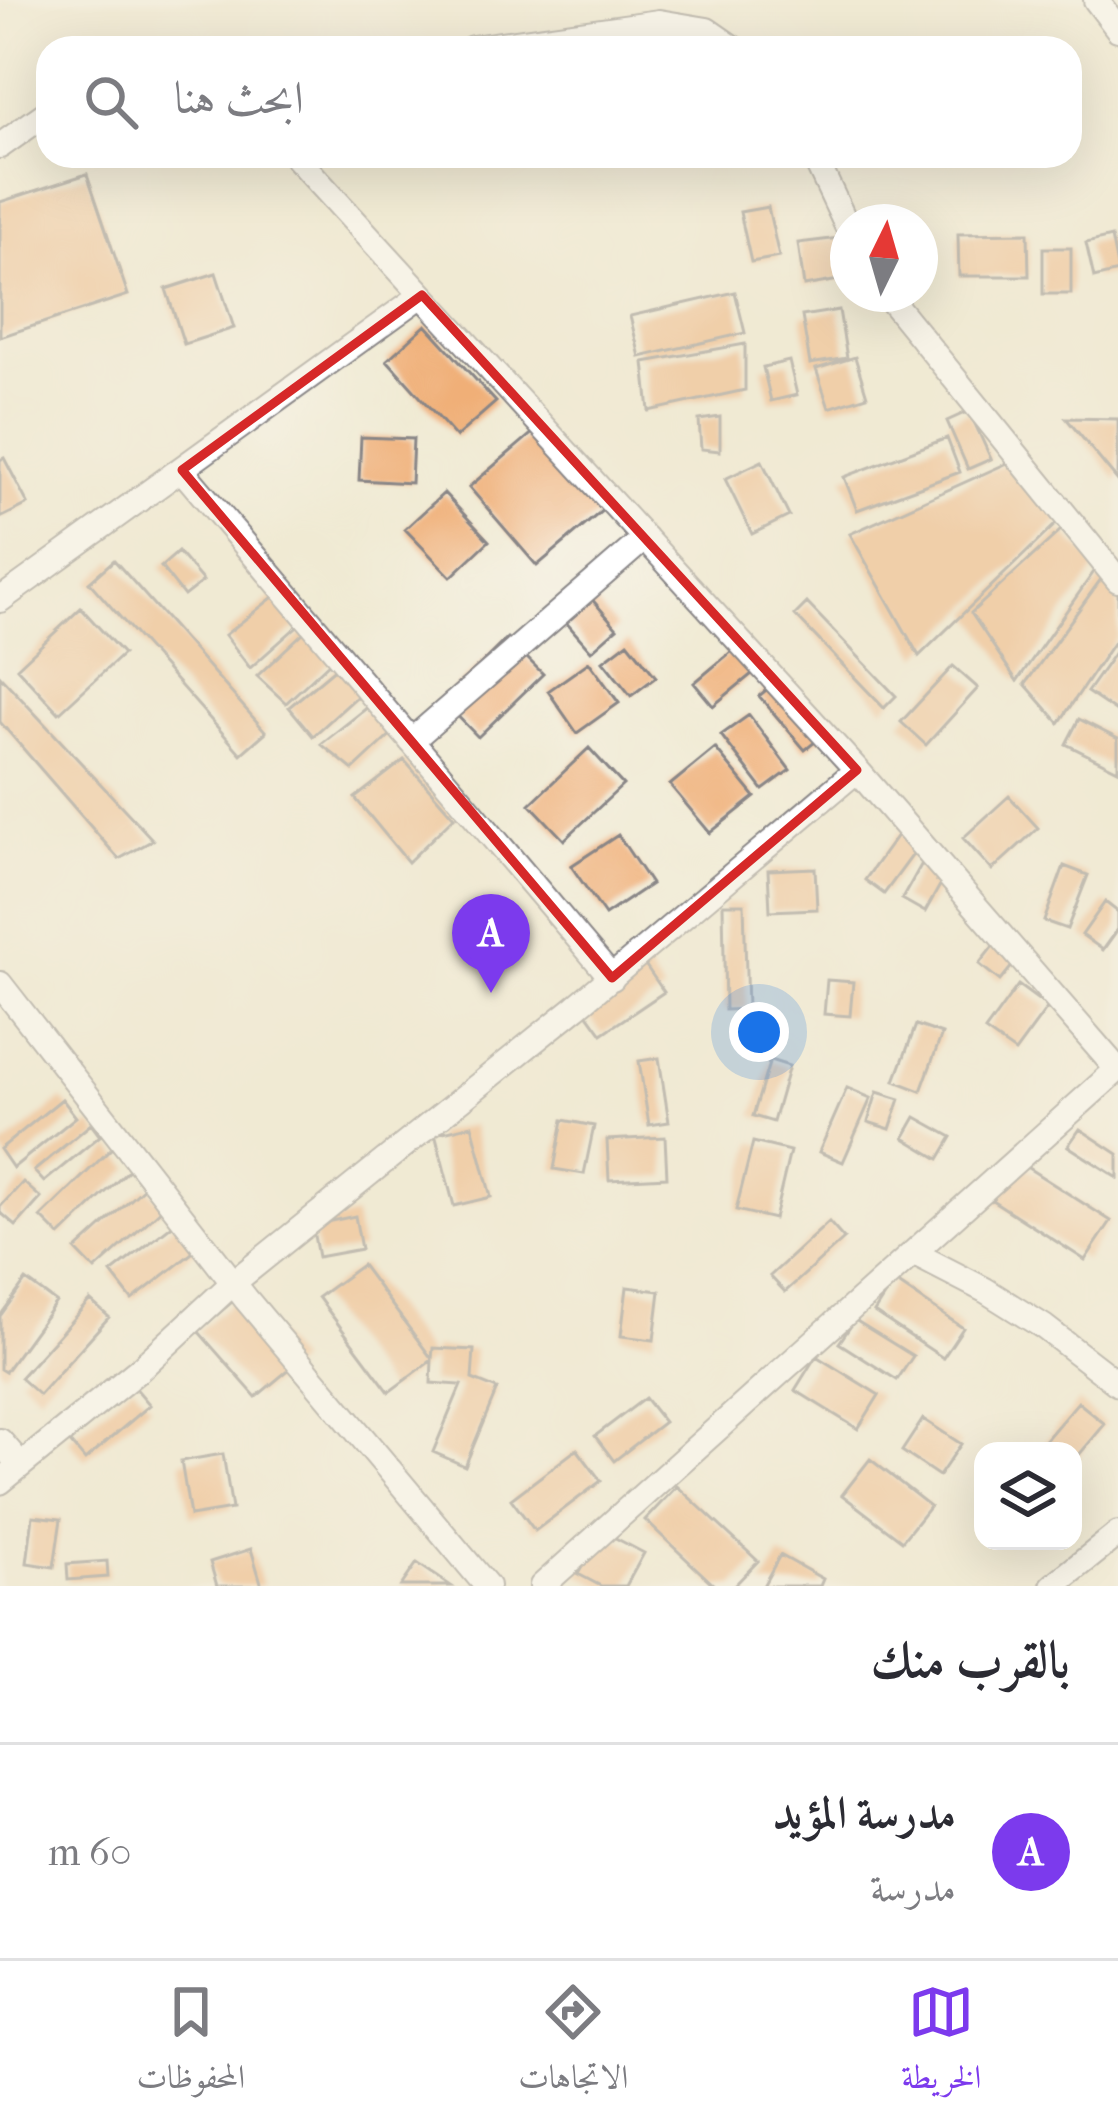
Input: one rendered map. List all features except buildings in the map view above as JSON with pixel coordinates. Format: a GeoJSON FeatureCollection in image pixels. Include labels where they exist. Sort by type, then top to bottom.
{"type":"FeatureCollection","features":[{"type":"Feature","properties":{"kind":"street"},"geometry":{"type":"LineString","coordinates":[[1096,0],[1118,29]]}},
{"type":"Feature","properties":{"kind":"street"},"geometry":{"type":"LineString","coordinates":[[558,36],[659,22],[707,30],[716,36]]}},
{"type":"Feature","properties":{"kind":"street"},"geometry":{"type":"LineString","coordinates":[[0,146],[36,120]]}},
{"type":"Feature","properties":{"kind":"street"},"geometry":{"type":"LineString","coordinates":[[306,168],[857,770],[1118,1069],[542,1586]]}},
{"type":"Feature","properties":{"kind":"street"},"geometry":{"type":"LineString","coordinates":[[820,168],[837,204]]}},
{"type":"Feature","properties":{"kind":"street"},"geometry":{"type":"LineString","coordinates":[[0,600],[422,295]]}},
{"type":"Feature","properties":{"kind":"street"},"geometry":{"type":"LineString","coordinates":[[901,312],[1118,580]]}},
{"type":"Feature","properties":{"kind":"street"},"geometry":{"type":"LineString","coordinates":[[182,470],[612,978]]}},
{"type":"Feature","properties":{"kind":"street"},"geometry":{"type":"LineString","coordinates":[[411,741],[645,538]]}},
{"type":"Feature","properties":{"kind":"street"},"geometry":{"type":"LineString","coordinates":[[0,1482],[141,1368],[234,1282],[612,978],[857,770]]}},
{"type":"Feature","properties":{"kind":"street"},"geometry":{"type":"LineString","coordinates":[[0,984],[234,1282],[487,1586]]}},
{"type":"Feature","properties":{"kind":"street"},"geometry":{"type":"LineString","coordinates":[[913,1253],[1044,1327],[1118,1384]]}},
{"type":"Feature","properties":{"kind":"street"},"geometry":{"type":"LineString","coordinates":[[0,1441],[21,1465]]}},
{"type":"Feature","properties":{"kind":"street"},"geometry":{"type":"LineString","coordinates":[[1053,1586],[1118,1534]]}},
{"type":"Feature","properties":{"kind":"highlighted area"},"geometry":{"type":"Polygon","coordinates":[[[422,295],[857,770],[612,978],[182,470],[422,295]]]}},
{"type":"Feature","properties":{"kind":"place","name":"مدرسة المؤيد"},"geometry":{"type":"Point","coordinates":[491,993]}}]}
